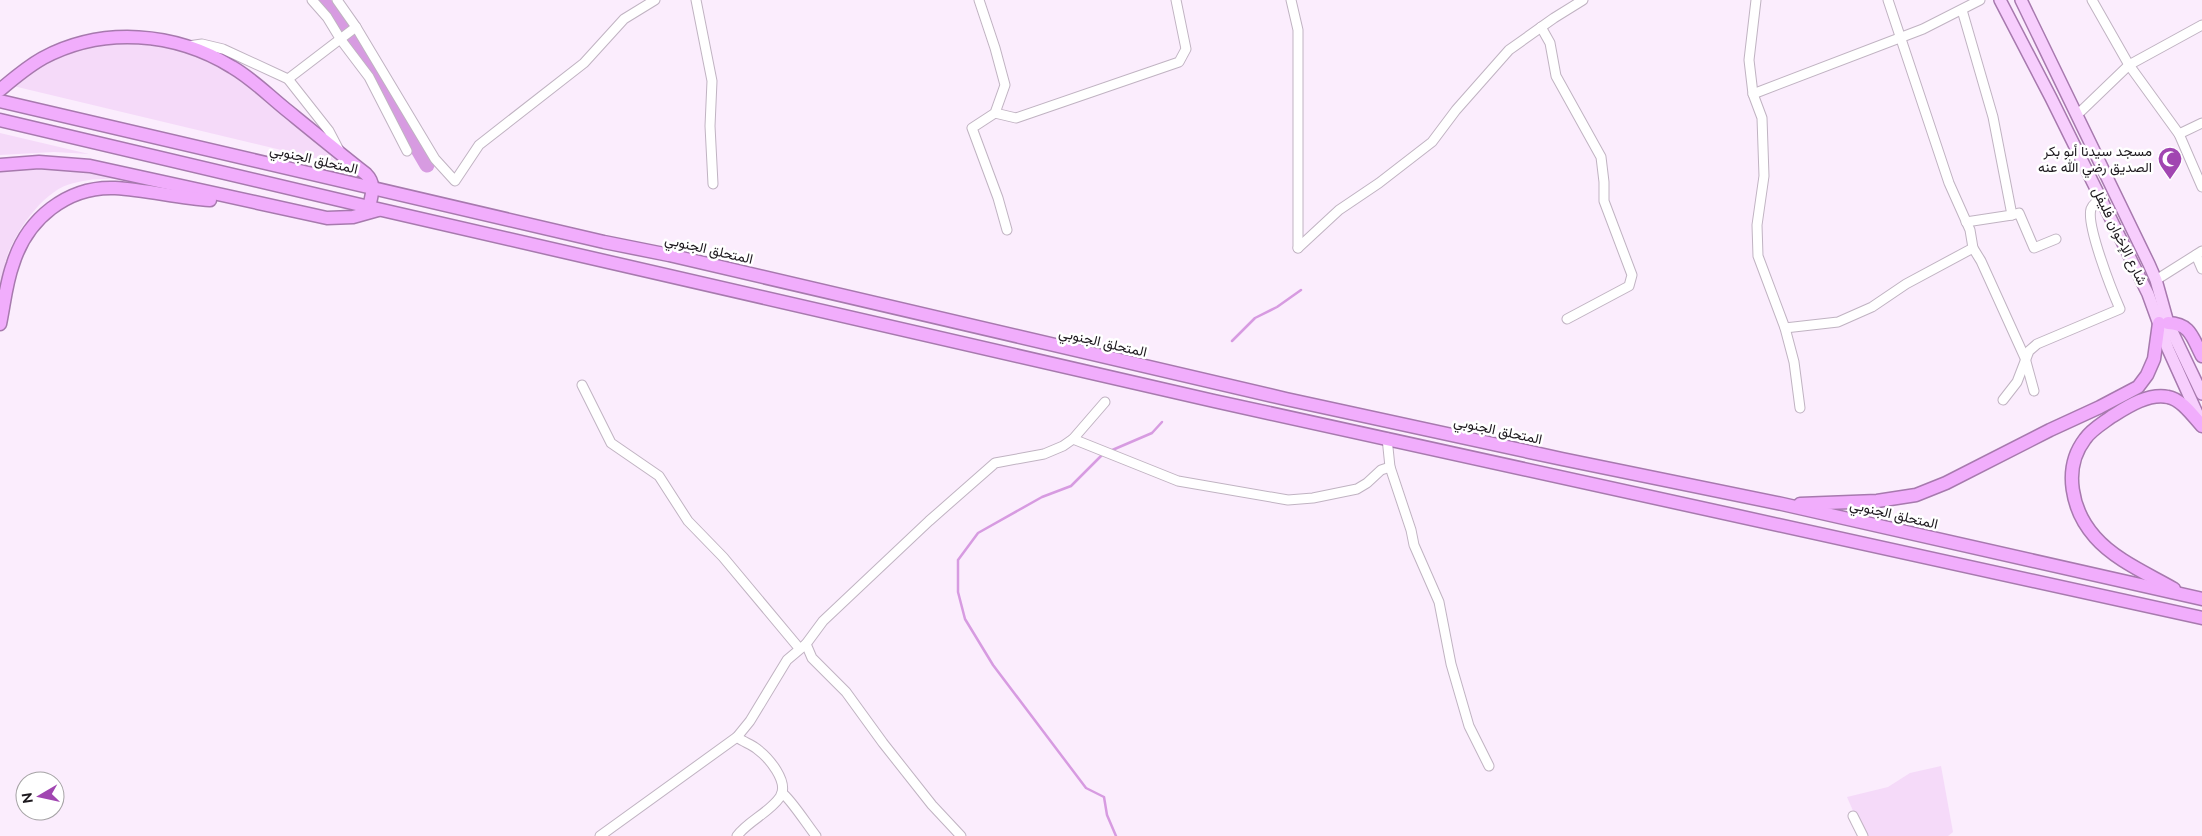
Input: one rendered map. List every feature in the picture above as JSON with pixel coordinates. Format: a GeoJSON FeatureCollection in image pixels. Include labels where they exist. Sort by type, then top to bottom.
{"type":"FeatureCollection","features":[{"type":"Feature","properties":{"kind":"highway"},"geometry":{"type":"LineString","coordinates":[[0,90],[19,74],[44,58],[89,42],[116,38],[144,37],[188,46],[207,53],[250,79],[366,174],[370,178],[373,188],[374,208]]}},
{"type":"Feature","properties":{"kind":"highway","name":"المتحلق الجنوبي"},"geometry":{"type":"LineString","coordinates":[[0,102],[604,242],[669,255],[839,296],[917,312],[1228,386],[1553,457],[1782,504],[2202,599]]}},
{"type":"Feature","properties":{"kind":"highway"},"geometry":{"type":"LineString","coordinates":[[0,120],[1214,401],[2202,618]]}},
{"type":"Feature","properties":{"kind":"highway"},"geometry":{"type":"LineString","coordinates":[[0,165],[39,162],[90,166],[237,200],[326,218],[353,217],[374,208]]}},
{"type":"Feature","properties":{"kind":"highway"},"geometry":{"type":"LineString","coordinates":[[0,324],[12,265],[22,243],[35,223],[52,207],[65,199],[79,193],[106,188],[198,199],[237,200]]}},
{"type":"Feature","properties":{"kind":"highway"},"geometry":{"type":"LineString","coordinates":[[1782,504],[1877,501],[1906,498],[1946,483],[2138,387],[2147,375],[2154,359],[2164,323],[2177,324],[2187,328],[2202,356]]}},
{"type":"Feature","properties":{"kind":"highway"},"geometry":{"type":"LineString","coordinates":[[2185,596],[2114,553],[2096,538],[2082,520],[2075,504],[2072,475],[2074,462],[2085,439],[2105,422],[2138,402],[2162,396],[2174,399],[2202,425]]}},
{"type":"Feature","properties":{"kind":"highway"},"geometry":{"type":"LineString","coordinates":[[2167,611],[2202,626]]}},
{"type":"Feature","properties":{"kind":"main road","name":"شارع الإخوان فليفل"},"geometry":{"type":"LineString","coordinates":[[2000,0],[2102,199],[2148,294],[2202,394]]}},
{"type":"Feature","properties":{"kind":"main road","name":"شارع الإخوان فليفل"},"geometry":{"type":"LineString","coordinates":[[2021,0],[2156,280],[2168,349],[2202,425]]}},
{"type":"Feature","properties":{"kind":"street"},"geometry":{"type":"LineString","coordinates":[[312,0],[328,17],[341,40],[370,77],[407,151]]}},
{"type":"Feature","properties":{"kind":"street"},"geometry":{"type":"LineString","coordinates":[[337,0],[435,159],[455,181],[479,146],[584,63],[624,19],[655,0]]}},
{"type":"Feature","properties":{"kind":"street"},"geometry":{"type":"LineString","coordinates":[[696,0],[712,81],[710,126],[713,184]]}},
{"type":"Feature","properties":{"kind":"street"},"geometry":{"type":"LineString","coordinates":[[979,0],[1005,86],[995,113],[972,128],[998,198],[1007,230]]}},
{"type":"Feature","properties":{"kind":"street"},"geometry":{"type":"LineString","coordinates":[[995,113],[1016,118],[1179,62],[1186,49],[1176,0]]}},
{"type":"Feature","properties":{"kind":"street"},"geometry":{"type":"LineString","coordinates":[[1291,0],[1298,30],[1298,248],[1338,210],[1379,183],[1432,142],[1456,110],[1509,50],[1584,0]]}},
{"type":"Feature","properties":{"kind":"street"},"geometry":{"type":"LineString","coordinates":[[1756,0],[1749,60],[1753,94],[1762,118],[1764,176],[1757,225],[1758,256],[1785,328],[1794,362],[1800,408]]}},
{"type":"Feature","properties":{"kind":"street"},"geometry":{"type":"LineString","coordinates":[[1888,0],[1946,174],[1970,230],[1973,248],[1981,260],[2025,358],[2034,391]]}},
{"type":"Feature","properties":{"kind":"street"},"geometry":{"type":"LineString","coordinates":[[1753,94],[1901,37],[1980,0]]}},
{"type":"Feature","properties":{"kind":"street"},"geometry":{"type":"LineString","coordinates":[[2092,0],[2129,65],[2179,134],[2202,187]]}},
{"type":"Feature","properties":{"kind":"street"},"geometry":{"type":"LineString","coordinates":[[1962,10],[1993,118],[2012,215]]}},
{"type":"Feature","properties":{"kind":"street"},"geometry":{"type":"LineString","coordinates":[[2077,115],[2129,65],[2202,25]]}},
{"type":"Feature","properties":{"kind":"street"},"geometry":{"type":"LineString","coordinates":[[1542,27],[1550,43],[1556,76],[1601,157],[1604,201],[1632,275],[1630,286],[1567,319]]}},
{"type":"Feature","properties":{"kind":"street"},"geometry":{"type":"LineString","coordinates":[[288,79],[356,28]]}},
{"type":"Feature","properties":{"kind":"street"},"geometry":{"type":"LineString","coordinates":[[188,46],[202,44],[223,48],[288,79],[329,132],[342,154]]}},
{"type":"Feature","properties":{"kind":"street"},"geometry":{"type":"LineString","coordinates":[[2179,134],[2202,123]]}},
{"type":"Feature","properties":{"kind":"street"},"geometry":{"type":"LineString","coordinates":[[2003,400],[2017,382],[2025,358],[2037,344],[2120,308],[2105,273],[2090,222],[2091,208],[2097,201],[2102,199]]}},
{"type":"Feature","properties":{"kind":"street"},"geometry":{"type":"LineString","coordinates":[[1966,222],[2020,213],[2034,248],[2056,239]]}},
{"type":"Feature","properties":{"kind":"street"},"geometry":{"type":"LineString","coordinates":[[1785,328],[1838,322],[1872,307],[1906,284],[1973,248]]}},
{"type":"Feature","properties":{"kind":"street"},"geometry":{"type":"LineString","coordinates":[[2156,280],[2199,253],[2202,269]]}},
{"type":"Feature","properties":{"kind":"street"},"geometry":{"type":"LineString","coordinates":[[582,385],[611,443],[659,476],[688,521],[724,557],[812,658],[846,692],[932,805],[961,836]]}},
{"type":"Feature","properties":{"kind":"street"},"geometry":{"type":"LineString","coordinates":[[600,836],[737,737],[750,720],[787,660],[802,646],[823,621],[887,559],[995,462],[1055,451],[1073,439],[1105,402]]}},
{"type":"Feature","properties":{"kind":"street"},"geometry":{"type":"LineString","coordinates":[[1388,438],[1390,468],[1411,530],[1414,545],[1439,602],[1451,664],[1469,726],[1489,766]]}},
{"type":"Feature","properties":{"kind":"street"},"geometry":{"type":"LineString","coordinates":[[1073,439],[1178,480],[1288,500],[1313,498],[1357,489],[1367,483],[1381,470],[1390,468]]}},
{"type":"Feature","properties":{"kind":"street"},"geometry":{"type":"LineString","coordinates":[[737,737],[756,748],[765,756],[782,780],[780,798],[737,836]]}},
{"type":"Feature","properties":{"kind":"street"},"geometry":{"type":"LineString","coordinates":[[782,793],[789,798],[801,818],[816,836]]}},
{"type":"Feature","properties":{"kind":"street"},"geometry":{"type":"LineString","coordinates":[[1853,816],[1863,836]]}},
{"type":"Feature","properties":{"kind":"shaded area"},"geometry":{"type":"Polygon","coordinates":[[[115,43],[141,44],[183,51],[225,70],[266,99],[340,164],[9,85],[44,64],[80,50],[115,43]]]}},
{"type":"Feature","properties":{"kind":"shaded area"},"geometry":{"type":"Polygon","coordinates":[[[0,133],[89,154],[54,152],[0,155],[0,133]]]}},
{"type":"Feature","properties":{"kind":"shaded area"},"geometry":{"type":"Polygon","coordinates":[[[60,165],[143,180],[91,180],[74,183],[53,193],[35,210],[14,241],[6,260],[0,289],[0,170],[60,165]]]}},
{"type":"Feature","properties":{"kind":"shaded area"},"geometry":{"type":"Polygon","coordinates":[[[1941,766],[1953,832],[1948,836],[1864,836],[1847,797],[1888,787],[1910,773],[1941,766]]]}},
{"type":"Feature","properties":{"kind":"waterway"},"geometry":{"type":"LineString","coordinates":[[322,0],[379,76],[389,100],[427,165]]}},
{"type":"Feature","properties":{"kind":"waterway"},"geometry":{"type":"LineString","coordinates":[[1232,341],[1255,318],[1277,307],[1301,290]]}},
{"type":"Feature","properties":{"kind":"waterway"},"geometry":{"type":"LineString","coordinates":[[1110,451],[1152,433],[1162,422]]}},
{"type":"Feature","properties":{"kind":"waterway"},"geometry":{"type":"LineString","coordinates":[[1103,454],[1071,486],[1042,497],[978,533],[958,560],[958,592],[965,619],[993,665],[1086,788],[1104,797],[1107,815],[1116,836]]}},
{"type":"Feature","properties":{"kind":"place","name":"مسجد سيدنا أبو بكر الصديق رضي الله عنه"},"geometry":{"type":"Point","coordinates":[2170,180]}}]}
